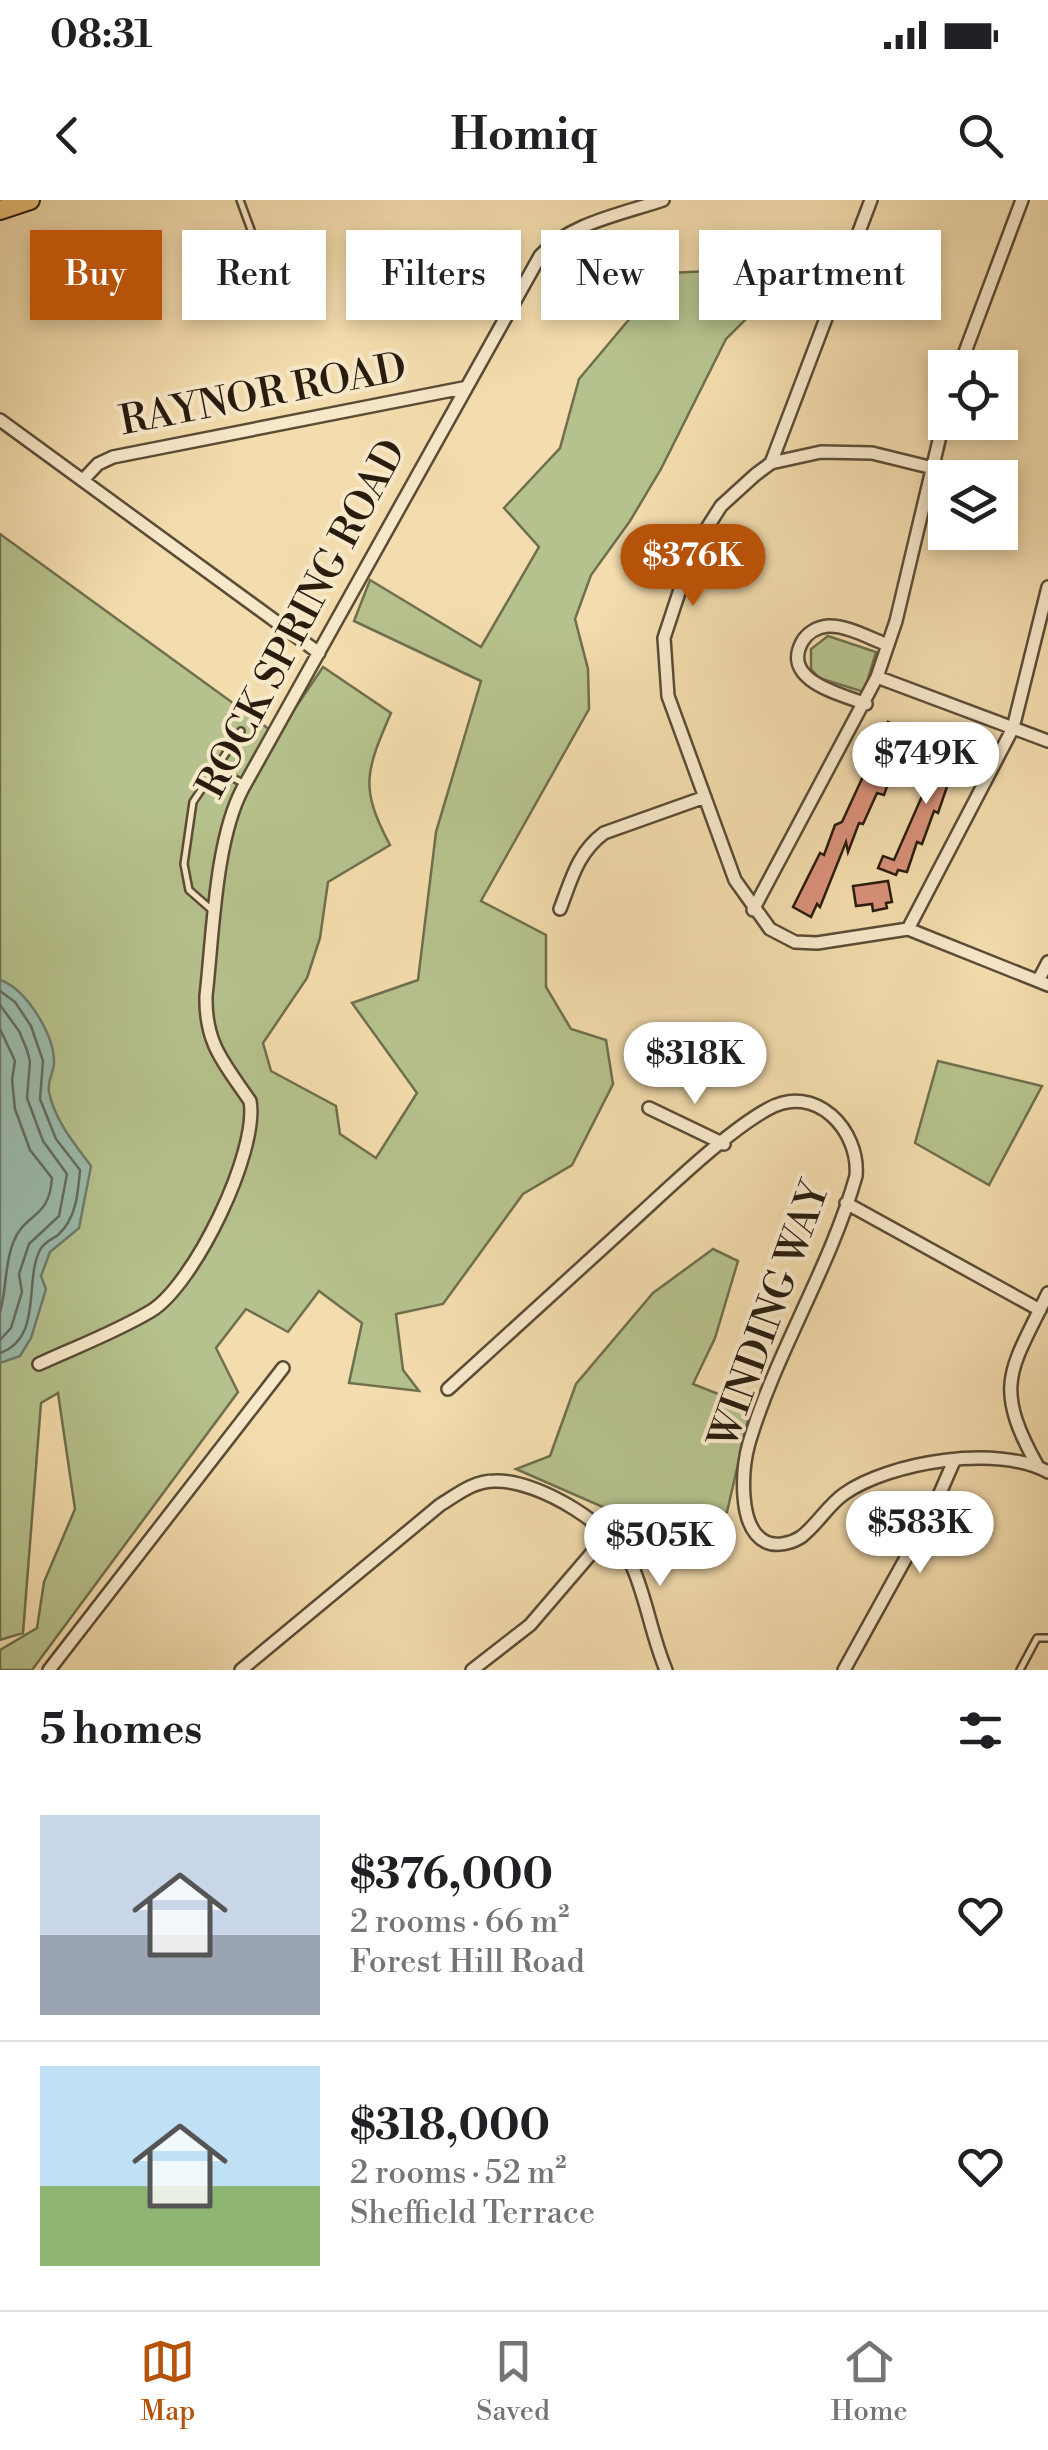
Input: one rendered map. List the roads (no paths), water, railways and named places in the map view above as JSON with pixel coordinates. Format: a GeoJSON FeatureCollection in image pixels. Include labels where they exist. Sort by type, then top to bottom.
{"type":"FeatureCollection","features":[{"type":"Feature","properties":{"kind":"main road"},"geometry":{"type":"LineString","coordinates":[[0,210],[30,200]]}},
{"type":"Feature","properties":{"kind":"street","name":"ROCK SPRING ROAD"},"geometry":{"type":"LineString","coordinates":[[39,1364],[154,1310],[189,1266],[225,1208],[252,1125],[250,1101],[214,1052],[206,1022],[230,822],[246,784],[463,388],[540,256],[553,241],[663,200]]}},
{"type":"Feature","properties":{"kind":"street"},"geometry":{"type":"LineString","coordinates":[[771,464],[871,200]]}},
{"type":"Feature","properties":{"kind":"street"},"geometry":{"type":"LineString","coordinates":[[966,350],[1022,200]]}},
{"type":"Feature","properties":{"kind":"street","name":"RAYNOR ROAD"},"geometry":{"type":"LineString","coordinates":[[83,480],[98,464],[113,457],[463,388]]}},
{"type":"Feature","properties":{"kind":"street"},"geometry":{"type":"LineString","coordinates":[[0,420],[319,653]]}},
{"type":"Feature","properties":{"kind":"street"},"geometry":{"type":"LineString","coordinates":[[928,466],[894,456],[842,451],[771,464],[720,506],[688,564],[664,638],[668,696],[735,880],[770,929],[794,942],[817,943],[908,929],[1043,983],[1048,962]]}},
{"type":"Feature","properties":{"kind":"street"},"geometry":{"type":"LineString","coordinates":[[753,910],[866,704],[888,645],[928,488]]}},
{"type":"Feature","properties":{"kind":"street"},"geometry":{"type":"LineString","coordinates":[[908,929],[1013,728],[1048,587]]}},
{"type":"Feature","properties":{"kind":"street"},"geometry":{"type":"LineString","coordinates":[[866,704],[807,678],[798,662],[802,642],[815,629],[834,626],[888,645]]}},
{"type":"Feature","properties":{"kind":"street"},"geometry":{"type":"LineString","coordinates":[[877,677],[1048,741]]}},
{"type":"Feature","properties":{"kind":"street"},"geometry":{"type":"LineString","coordinates":[[560,910],[578,862],[590,843],[604,833],[705,797]]}},
{"type":"Feature","properties":{"kind":"street","name":"WINDING WAY"},"geometry":{"type":"LineString","coordinates":[[448,1389],[678,1180],[768,1108],[794,1102],[819,1107],[840,1122],[854,1144],[856,1176],[748,1446],[747,1517],[764,1542],[779,1545],[800,1538],[842,1495],[881,1474],[954,1461],[1042,1468]]}},
{"type":"Feature","properties":{"kind":"street"},"geometry":{"type":"LineString","coordinates":[[648,1108],[724,1144]]}},
{"type":"Feature","properties":{"kind":"street"},"geometry":{"type":"LineString","coordinates":[[846,1204],[1040,1310]]}},
{"type":"Feature","properties":{"kind":"street"},"geometry":{"type":"LineString","coordinates":[[1042,1468],[1020,1436],[1009,1390],[1010,1370],[1048,1293]]}},
{"type":"Feature","properties":{"kind":"street"},"geometry":{"type":"LineString","coordinates":[[50,1670],[283,1368]]}},
{"type":"Feature","properties":{"kind":"street"},"geometry":{"type":"LineString","coordinates":[[844,1670],[933,1509],[954,1461]]}},
{"type":"Feature","properties":{"kind":"street"},"geometry":{"type":"LineString","coordinates":[[240,1670],[440,1505],[472,1485],[510,1482],[548,1496],[608,1534],[632,1565],[666,1670]]}},
{"type":"Feature","properties":{"kind":"street"},"geometry":{"type":"LineString","coordinates":[[472,1670],[530,1625],[608,1534]]}},
{"type":"Feature","properties":{"kind":"lane"},"geometry":{"type":"LineString","coordinates":[[240,200],[251,230]]}},
{"type":"Feature","properties":{"kind":"lane"},"geometry":{"type":"LineString","coordinates":[[216,914],[189,890],[184,864],[193,802],[241,732]]}},
{"type":"Feature","properties":{"kind":"lane"},"geometry":{"type":"LineString","coordinates":[[216,769],[246,784]]}},
{"type":"Feature","properties":{"kind":"lane"},"geometry":{"type":"LineString","coordinates":[[1020,1670],[1037,1638],[1048,1638]]}},
{"type":"Feature","properties":{"kind":"water"},"geometry":{"type":"Polygon","coordinates":[[[0,980],[29,1003],[44,1026],[53,1051],[49,1088],[52,1103],[91,1166],[79,1228],[50,1252],[41,1276],[46,1289],[31,1338],[20,1356],[0,1363],[0,980]]]}}]}
